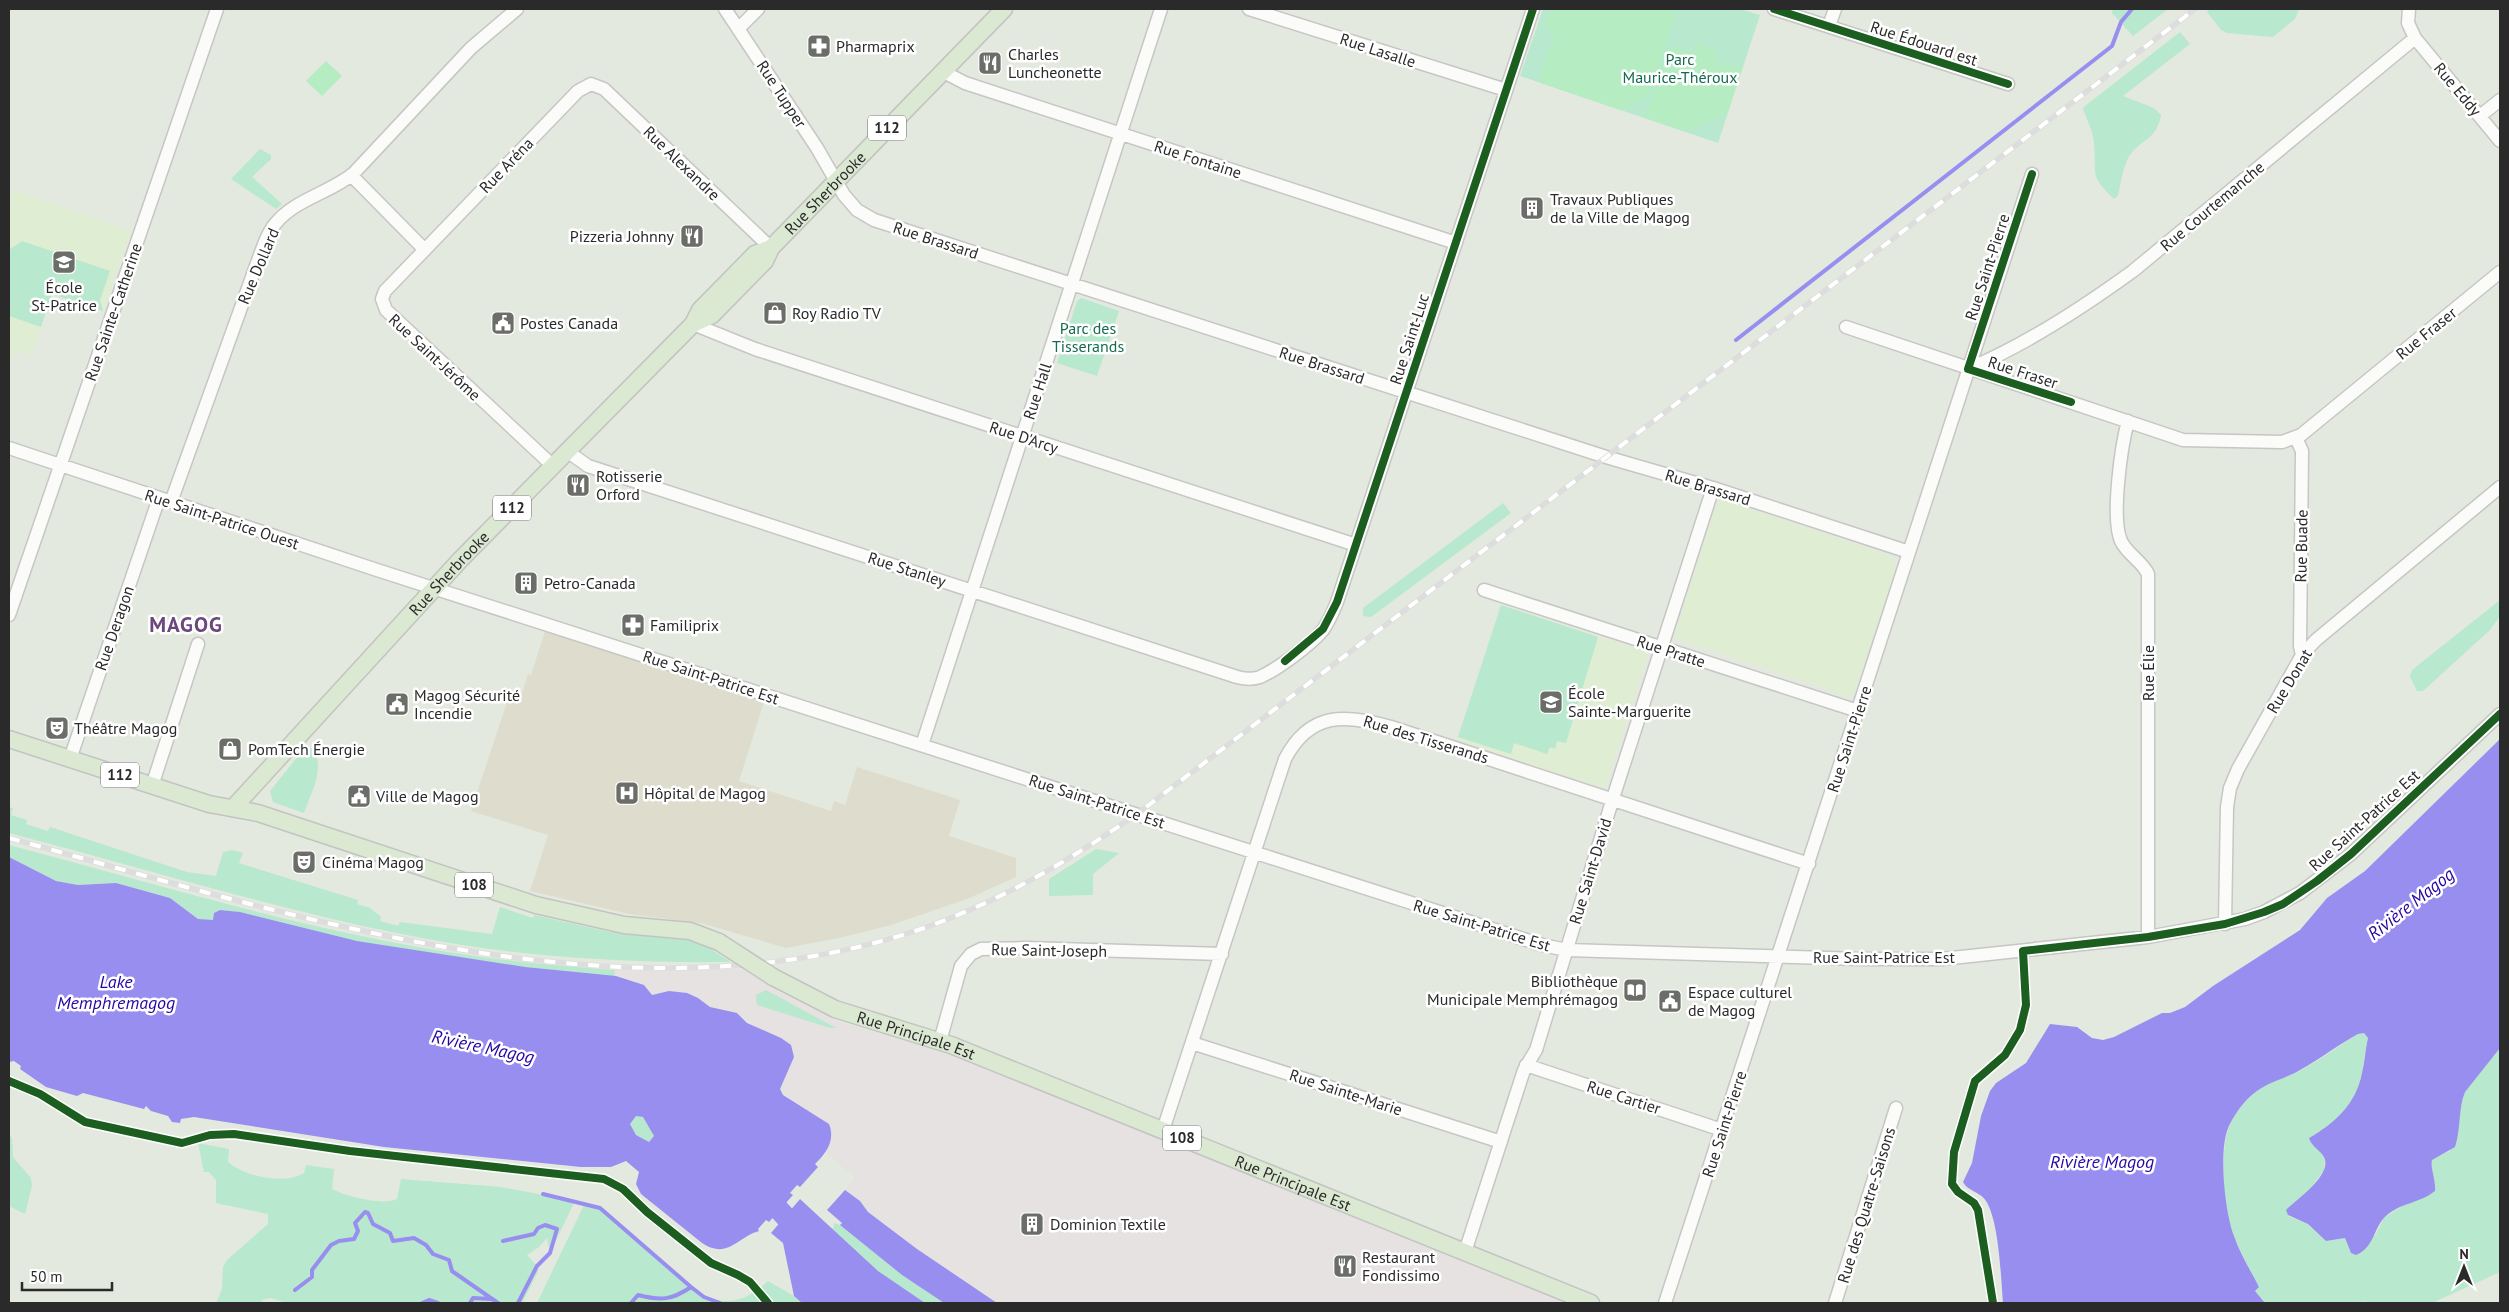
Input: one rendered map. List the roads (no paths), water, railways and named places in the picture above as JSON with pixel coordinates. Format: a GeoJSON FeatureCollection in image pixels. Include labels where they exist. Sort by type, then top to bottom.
{"type":"FeatureCollection","features":[{"type":"Feature","properties":{"kind":"main road","name":"Rue Sherbrooke"},"geometry":{"type":"LineString","coordinates":[[233,808],[351,677],[436,589],[461,559],[693,324],[712,315],[764,261],[771,248],[1004,9]]}},
{"type":"Feature","properties":{"kind":"main road","name":"112"},"geometry":{"type":"LineString","coordinates":[[9,739],[209,804],[233,808]]}},
{"type":"Feature","properties":{"kind":"main road","name":"Rue Principale Est"},"geometry":{"type":"LineString","coordinates":[[233,808],[258,813],[545,907],[624,925],[690,932],[720,942],[800,993],[835,1009],[940,1041],[1591,1303]]}},
{"type":"Feature","properties":{"kind":"street","name":"Rue Sainte-Catherine"},"geometry":{"type":"LineString","coordinates":[[9,615],[217,9]]}},
{"type":"Feature","properties":{"kind":"street","name":"Rue Dollard"},"geometry":{"type":"LineString","coordinates":[[165,500],[268,236],[275,224],[290,211],[351,175],[471,48],[517,9]]}},
{"type":"Feature","properties":{"kind":"street","name":"Rue Tupper"},"geometry":{"type":"LineString","coordinates":[[725,9],[817,148],[835,181]]}},
{"type":"Feature","properties":{"kind":"street"},"geometry":{"type":"LineString","coordinates":[[738,28],[758,9]]}},
{"type":"Feature","properties":{"kind":"street","name":"Rue Hall"},"geometry":{"type":"LineString","coordinates":[[922,745],[1161,9]]}},
{"type":"Feature","properties":{"kind":"street","name":"Rue Lasalle"},"geometry":{"type":"LineString","coordinates":[[1248,9],[1506,90]]}},
{"type":"Feature","properties":{"kind":"street","name":"Rue Saint-Luc"},"geometry":{"type":"LineString","coordinates":[[1250,679],[1266,674],[1309,642],[1323,629],[1338,602],[1534,9]]}},
{"type":"Feature","properties":{"kind":"street","name":"Rue Édouard est"},"geometry":{"type":"LineString","coordinates":[[1774,9],[2008,84]]}},
{"type":"Feature","properties":{"kind":"street"},"geometry":{"type":"LineString","coordinates":[[1829,26],[1834,9]]}},
{"type":"Feature","properties":{"kind":"street"},"geometry":{"type":"LineString","coordinates":[[2409,9],[2408,23],[2415,38]]}},
{"type":"Feature","properties":{"kind":"street","name":"Rue Eddy"},"geometry":{"type":"LineString","coordinates":[[2415,38],[2500,141]]}},
{"type":"Feature","properties":{"kind":"street","name":"Rue Courtemanche"},"geometry":{"type":"LineString","coordinates":[[1968,369],[1993,358],[2133,271],[2415,38]]}},
{"type":"Feature","properties":{"kind":"street","name":"Rue Fontaine"},"geometry":{"type":"LineString","coordinates":[[942,72],[965,83],[1456,243]]}},
{"type":"Feature","properties":{"kind":"street","name":"Rue Alexandre"},"geometry":{"type":"LineString","coordinates":[[591,84],[604,89],[771,248]]}},
{"type":"Feature","properties":{"kind":"street","name":"Rue Aréna"},"geometry":{"type":"LineString","coordinates":[[425,250],[578,91],[591,84]]}},
{"type":"Feature","properties":{"kind":"street"},"geometry":{"type":"LineString","coordinates":[[2480,116],[2500,100]]}},
{"type":"Feature","properties":{"kind":"street","name":"Rue Saint-Pierre"},"geometry":{"type":"LineString","coordinates":[[1665,1303],[2032,174]]}},
{"type":"Feature","properties":{"kind":"street"},"geometry":{"type":"LineString","coordinates":[[351,175],[425,250]]}},
{"type":"Feature","properties":{"kind":"street","name":"Rue Brassard"},"geometry":{"type":"LineString","coordinates":[[835,181],[857,210],[874,220],[1606,458],[1714,488],[1909,552]]}},
{"type":"Feature","properties":{"kind":"street","name":"Rue Saint-Jérôme"},"geometry":{"type":"LineString","coordinates":[[425,250],[385,291],[382,299],[384,307],[553,466]]}},
{"type":"Feature","properties":{"kind":"street","name":"Rue Fraser"},"geometry":{"type":"LineString","coordinates":[[1846,327],[2192,442],[2282,442],[2296,438],[2500,272]]}},
{"type":"Feature","properties":{"kind":"street","name":"Rue D'Arcy"},"geometry":{"type":"LineString","coordinates":[[693,324],[747,347],[1356,545]]}},
{"type":"Feature","properties":{"kind":"street","name":"Rue Élie"},"geometry":{"type":"LineString","coordinates":[[2128,422],[2119,466],[2118,531],[2124,546],[2148,574],[2148,937]]}},
{"type":"Feature","properties":{"kind":"street","name":"Rue Buade"},"geometry":{"type":"LineString","coordinates":[[2296,438],[2302,451],[2300,646],[2302,655]]}},
{"type":"Feature","properties":{"kind":"street","name":"Rue Saint-Patrice Ouest"},"geometry":{"type":"LineString","coordinates":[[9,448],[436,589]]}},
{"type":"Feature","properties":{"kind":"street","name":"Rue Stanley"},"geometry":{"type":"LineString","coordinates":[[568,451],[576,460],[588,466],[1237,677],[1250,679]]}},
{"type":"Feature","properties":{"kind":"street","name":"Rue Donat"},"geometry":{"type":"LineString","coordinates":[[2225,924],[2227,807],[2230,788],[2238,770],[2302,655],[2316,640],[2500,487]]}},
{"type":"Feature","properties":{"kind":"street","name":"Rue Saint-David"},"geometry":{"type":"LineString","coordinates":[[1465,1252],[1526,1065],[1536,1050],[1660,648],[1714,488]]}},
{"type":"Feature","properties":{"kind":"street","name":"Rue Deragon"},"geometry":{"type":"LineString","coordinates":[[70,759],[165,500]]}},
{"type":"Feature","properties":{"kind":"street","name":"Rue Saint-Patrice Est"},"geometry":{"type":"LineString","coordinates":[[436,589],[1542,945],[1566,950],[1779,957],[1942,958],[2148,937],[2225,924],[2264,912],[2289,900],[2317,881],[2351,854],[2500,714]]}},
{"type":"Feature","properties":{"kind":"street","name":"Rue Pratte"},"geometry":{"type":"LineString","coordinates":[[1484,590],[1858,712]]}},
{"type":"Feature","properties":{"kind":"street"},"geometry":{"type":"LineString","coordinates":[[152,786],[198,644]]}},
{"type":"Feature","properties":{"kind":"street","name":"Rue des Tisserands"},"geometry":{"type":"LineString","coordinates":[[1163,1130],[1282,767],[1294,744],[1316,725],[1343,717],[1361,718],[1613,798],[1809,864]]}},
{"type":"Feature","properties":{"kind":"street","name":"Rue Saint-Joseph"},"geometry":{"type":"LineString","coordinates":[[940,1041],[962,966],[971,954],[981,949],[1026,948],[1222,954]]}},
{"type":"Feature","properties":{"kind":"street","name":"Rue Sainte-Marie"},"geometry":{"type":"LineString","coordinates":[[1192,1043],[1501,1142]]}},
{"type":"Feature","properties":{"kind":"street","name":"Rue Cartier"},"geometry":{"type":"LineString","coordinates":[[1526,1065],[1722,1130]]}},
{"type":"Feature","properties":{"kind":"street","name":"Rue des Quatre-Saisons"},"geometry":{"type":"LineString","coordinates":[[1835,1303],[1896,1108]]}},
{"type":"Feature","properties":{"kind":"water","name":"Rivière Magog"},"geometry":{"type":"Polygon","coordinates":[[[2500,739],[2500,1048],[2465,1092],[2461,1105],[2455,1147],[2432,1160],[2435,1191],[2397,1208],[2386,1216],[2378,1226],[2367,1247],[2356,1255],[2351,1253],[2345,1238],[2326,1241],[2308,1224],[2288,1215],[2286,1210],[2319,1179],[2325,1164],[2324,1157],[2309,1138],[2343,1112],[2359,1084],[2368,1038],[2364,1033],[2358,1034],[2300,1070],[2258,1090],[2241,1106],[2227,1131],[2223,1169],[2228,1213],[2236,1243],[2259,1287],[2255,1291],[2265,1303],[2003,1303],[1999,1250],[1994,1222],[1984,1198],[1968,1188],[1963,1182],[1972,1163],[1981,1116],[1990,1091],[1996,1083],[2026,1063],[2050,1024],[2077,1027],[2092,1038],[2103,1040],[2114,1037],[2162,1013],[2170,1013],[2185,1007],[2213,986],[2300,930],[2327,898],[2365,871],[2500,739]]]}},
{"type":"Feature","properties":{"kind":"water","name":"Lake Memphremagog"},"geometry":{"type":"Polygon","coordinates":[[[9,857],[56,881],[78,885],[116,883],[170,898],[198,919],[213,920],[214,913],[220,910],[240,912],[357,941],[525,967],[616,976],[644,985],[652,995],[669,991],[687,993],[710,1007],[737,1013],[747,1023],[781,1038],[791,1045],[794,1057],[780,1089],[783,1095],[829,1124],[831,1136],[826,1151],[815,1164],[818,1167],[800,1187],[797,1185],[790,1193],[793,1195],[769,1222],[766,1220],[758,1229],[759,1231],[732,1246],[719,1249],[711,1248],[702,1243],[641,1194],[636,1184],[639,1172],[626,1161],[611,1167],[581,1167],[384,1147],[194,1117],[181,1119],[180,1123],[172,1122],[168,1116],[151,1111],[146,1106],[144,1109],[83,1093],[77,1096],[46,1087],[20,1069],[21,1066],[14,1061],[9,1062],[9,857]],[[636,1116],[630,1124],[636,1135],[649,1142],[654,1136],[643,1117],[636,1116]]]}},
{"type":"Feature","properties":{"kind":"water"},"geometry":{"type":"Polygon","coordinates":[[[845,1190],[860,1201],[868,1212],[917,1249],[997,1303],[944,1303],[902,1275],[840,1225],[842,1223],[827,1210],[845,1190]]]}},
{"type":"Feature","properties":{"kind":"water"},"geometry":{"type":"Polygon","coordinates":[[[800,1199],[878,1271],[925,1303],[802,1303],[794,1296],[783,1243],[771,1233],[800,1199]]]}},
{"type":"Feature","properties":{"kind":"waterway"},"geometry":{"type":"LineString","coordinates":[[1736,340],[2112,46],[2121,22],[2132,9]]}},
{"type":"Feature","properties":{"kind":"waterway","name":"Rivière Magog"},"geometry":{"type":"LineString","coordinates":[[761,1190],[805,1238]]}},
{"type":"Feature","properties":{"kind":"waterway"},"geometry":{"type":"LineString","coordinates":[[543,1194],[600,1208],[691,1287],[704,1297],[720,1303]]}},
{"type":"Feature","properties":{"kind":"waterway"},"geometry":{"type":"LineString","coordinates":[[295,1290],[312,1277],[312,1270],[331,1245],[339,1241],[354,1239],[358,1231],[355,1223],[365,1212],[368,1213],[373,1224],[390,1233],[393,1241],[414,1238],[426,1245],[433,1254],[449,1260],[452,1271],[498,1303]]}},
{"type":"Feature","properties":{"kind":"waterway"},"geometry":{"type":"LineString","coordinates":[[503,1241],[534,1234],[538,1228],[545,1225],[557,1229],[550,1253],[537,1266],[518,1303]]}},
{"type":"Feature","properties":{"kind":"waterway"},"geometry":{"type":"LineString","coordinates":[[631,1303],[638,1295],[660,1299],[678,1295],[691,1287]]}},
{"type":"Feature","properties":{"kind":"waterway"},"geometry":{"type":"LineString","coordinates":[[470,1303],[473,1298],[491,1299]]}},
{"type":"Feature","properties":{"kind":"waterway"},"geometry":{"type":"LineString","coordinates":[[422,1303],[429,1300],[438,1303]]}},
{"type":"Feature","properties":{"kind":"railway"},"geometry":{"type":"LineString","coordinates":[[9,838],[231,899],[347,927],[463,950],[581,964],[697,968],[812,956],[924,928],[1008,892],[1060,863],[1137,814],[2195,9]]}},
{"type":"Feature","properties":{"kind":"place","name":"Pharmaprix"},"geometry":{"type":"Point","coordinates":[819,46]}},
{"type":"Feature","properties":{"kind":"place","name":"Charles Luncheonette"},"geometry":{"type":"Point","coordinates":[990,63]}},
{"type":"Feature","properties":{"kind":"place","name":"Travaux Publiques de la Ville de Magog"},"geometry":{"type":"Point","coordinates":[1532,208]}},
{"type":"Feature","properties":{"kind":"place","name":"Pizzeria Johnny"},"geometry":{"type":"Point","coordinates":[692,236]}},
{"type":"Feature","properties":{"kind":"place","name":"École St-Patrice"},"geometry":{"type":"Point","coordinates":[64,262]}},
{"type":"Feature","properties":{"kind":"place","name":"Roy Radio TV"},"geometry":{"type":"Point","coordinates":[775,313]}},
{"type":"Feature","properties":{"kind":"place","name":"Postes Canada"},"geometry":{"type":"Point","coordinates":[503,323]}},
{"type":"Feature","properties":{"kind":"place","name":"Rotisserie Orford"},"geometry":{"type":"Point","coordinates":[578,485]}},
{"type":"Feature","properties":{"kind":"place","name":"Petro-Canada"},"geometry":{"type":"Point","coordinates":[526,583]}},
{"type":"Feature","properties":{"kind":"place","name":"Familiprix"},"geometry":{"type":"Point","coordinates":[633,625]}},
{"type":"Feature","properties":{"kind":"place","name":"École Sainte-Marguerite"},"geometry":{"type":"Point","coordinates":[1551,702]}},
{"type":"Feature","properties":{"kind":"place","name":"Magog Sécurité Incendie"},"geometry":{"type":"Point","coordinates":[397,704]}},
{"type":"Feature","properties":{"kind":"place","name":"Théâtre Magog"},"geometry":{"type":"Point","coordinates":[57,728]}},
{"type":"Feature","properties":{"kind":"place","name":"PomTech Énergie"},"geometry":{"type":"Point","coordinates":[230,749]}},
{"type":"Feature","properties":{"kind":"place","name":"Hôpital de Magog"},"geometry":{"type":"Point","coordinates":[627,793]}},
{"type":"Feature","properties":{"kind":"place","name":"Ville de Magog"},"geometry":{"type":"Point","coordinates":[359,796]}},
{"type":"Feature","properties":{"kind":"place","name":"Cinéma Magog"},"geometry":{"type":"Point","coordinates":[304,862]}},
{"type":"Feature","properties":{"kind":"place","name":"Bibliothèque Municipale Memphrémagog"},"geometry":{"type":"Point","coordinates":[1635,990]}},
{"type":"Feature","properties":{"kind":"place","name":"Espace culturel de Magog"},"geometry":{"type":"Point","coordinates":[1670,1001]}},
{"type":"Feature","properties":{"kind":"place","name":"Dominion Textile"},"geometry":{"type":"Point","coordinates":[1032,1224]}},
{"type":"Feature","properties":{"kind":"place","name":"Restaurant Fondissimo"},"geometry":{"type":"Point","coordinates":[1345,1266]}},
{"type":"Feature","properties":{"kind":"district","name":"MAGOG"},"geometry":{"type":"Point","coordinates":[186,625]}},
{"type":"Feature","properties":{"kind":"park label","name":"Parc Maurice-Théroux"},"geometry":{"type":"Point","coordinates":[1680,68]}},
{"type":"Feature","properties":{"kind":"park label","name":"Parc des Tisserands"},"geometry":{"type":"Point","coordinates":[1088,337]}}]}
